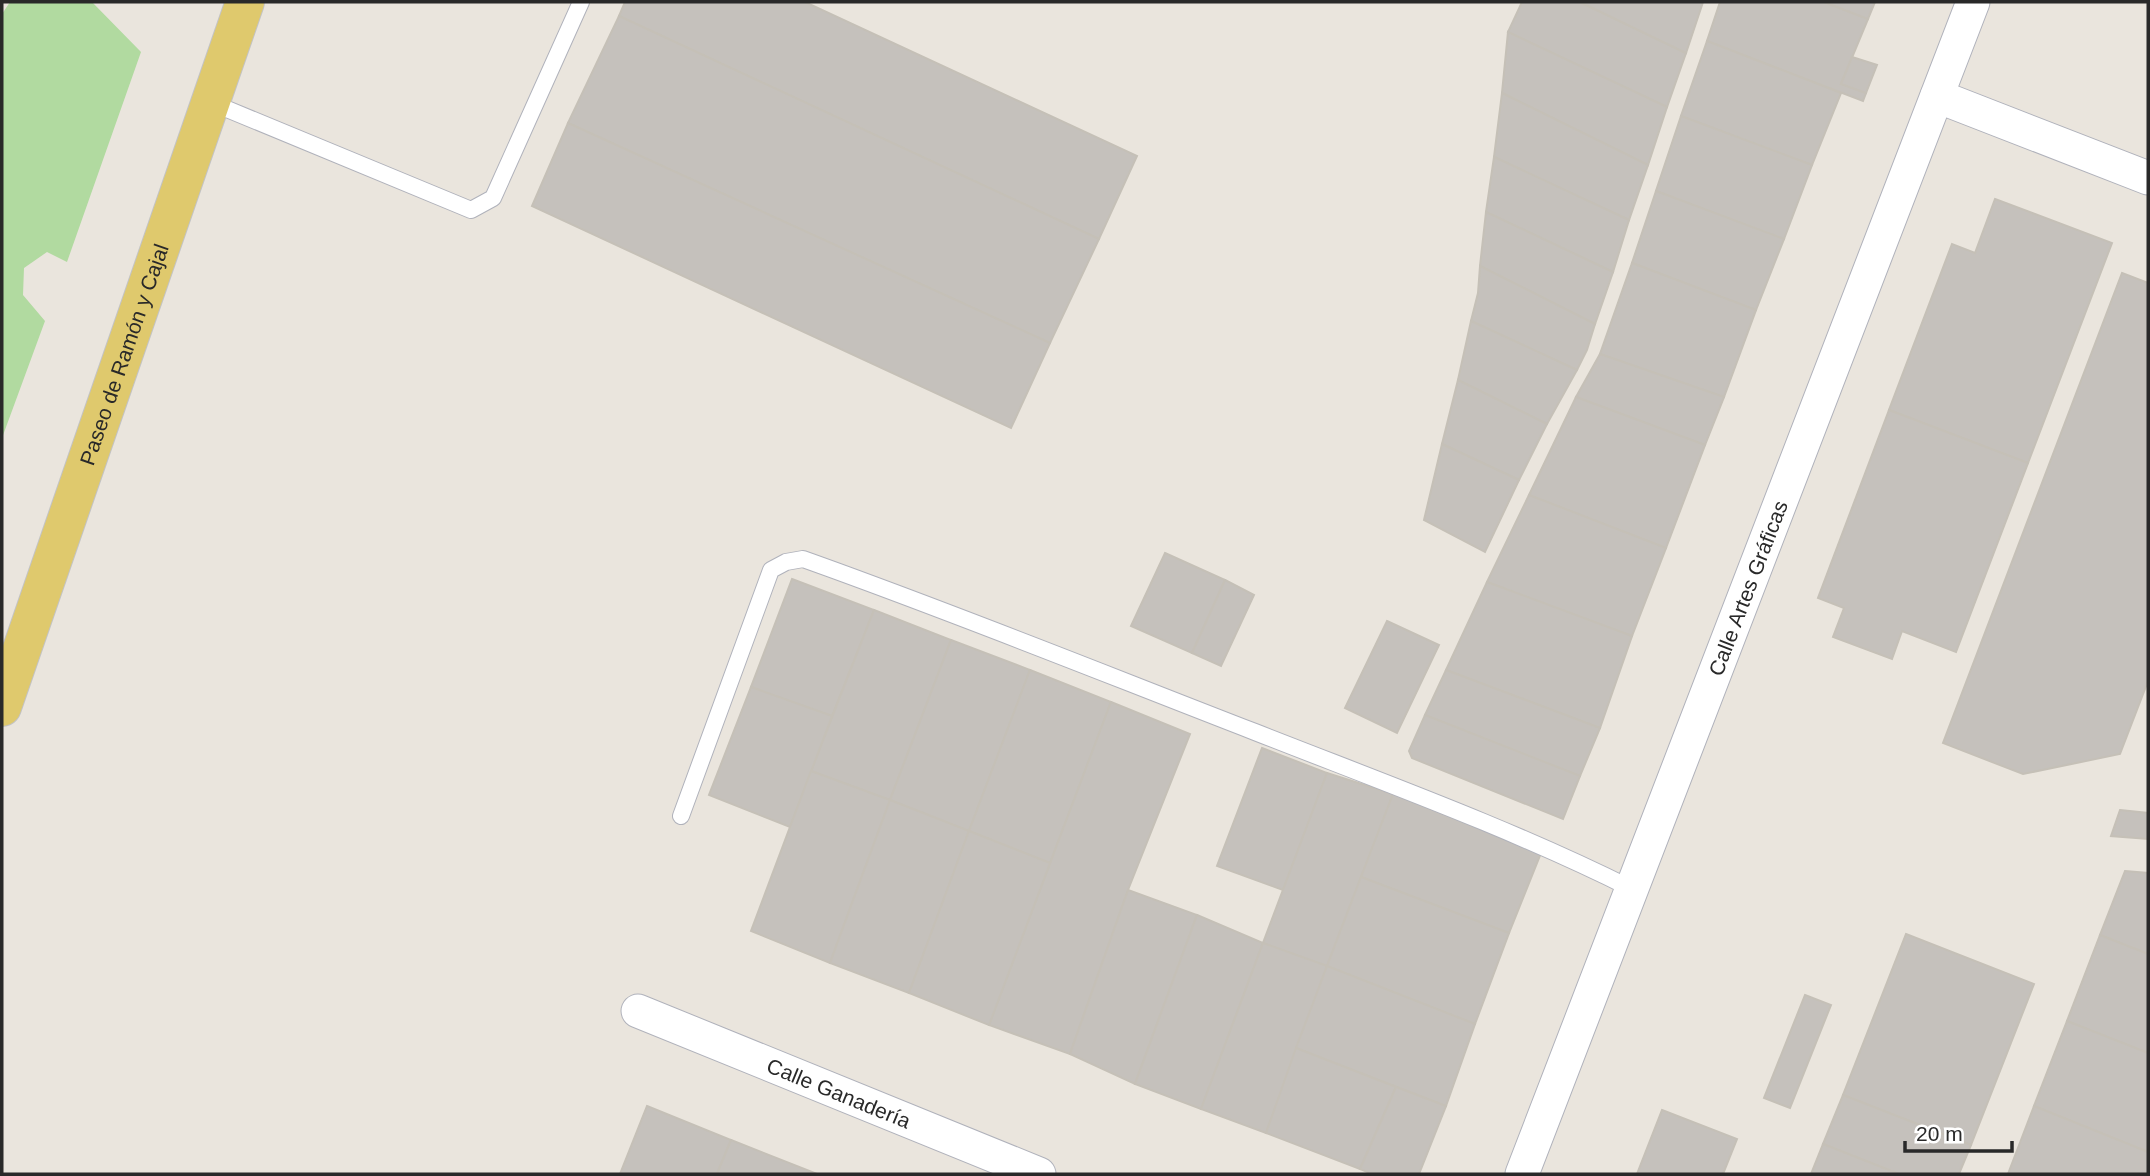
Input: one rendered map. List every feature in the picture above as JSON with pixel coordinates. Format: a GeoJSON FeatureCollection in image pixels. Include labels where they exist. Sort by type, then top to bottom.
{"type":"FeatureCollection","features":[{"type":"Feature","properties":{"kind":"main road","name":"Paseo de Ramón y Cajal"},"geometry":{"type":"LineString","coordinates":[[2,708],[246,2]]}},
{"type":"Feature","properties":{"kind":"street","name":"Calle Artes Gráficas"},"geometry":{"type":"LineString","coordinates":[[1522,1174],[1973,2]]}},
{"type":"Feature","properties":{"kind":"street"},"geometry":{"type":"LineString","coordinates":[[1937,96],[2148,178]]}},
{"type":"Feature","properties":{"kind":"street","name":"Calle Ganadería"},"geometry":{"type":"LineString","coordinates":[[638,1011],[1039,1174]]}},
{"type":"Feature","properties":{"kind":"lane"},"geometry":{"type":"LineString","coordinates":[[210,102],[471,210],[492,198],[581,2]]}},
{"type":"Feature","properties":{"kind":"lane"},"geometry":{"type":"LineString","coordinates":[[681,816],[771,570],[786,562],[803,559],[975,623],[1445,807],[1562,854],[1632,889]]}},
{"type":"Feature","properties":{"kind":"green space"},"geometry":{"type":"Polygon","coordinates":[[[10,2],[92,2],[141,52],[67,262],[47,252],[24,268],[23,295],[45,321],[2,438],[2,14],[10,2]]]}},
{"type":"Feature","properties":{"kind":"building"},"geometry":{"type":"Polygon","coordinates":[[[625,2],[805,2],[1137,156],[1099,239],[619,16],[625,2]]]}},
{"type":"Feature","properties":{"kind":"building"},"geometry":{"type":"Polygon","coordinates":[[[1522,2],[1580,2],[1686,53],[1667,107],[1508,32],[1522,2]]]}},
{"type":"Feature","properties":{"kind":"building"},"geometry":{"type":"Polygon","coordinates":[[[1580,2],[1703,2],[1686,53],[1580,2]]]}},
{"type":"Feature","properties":{"kind":"building"},"geometry":{"type":"Polygon","coordinates":[[[1720,2],[1824,2],[1868,19],[1841,84],[1866,93],[1863,101],[1707,41],[1720,2]]]}},
{"type":"Feature","properties":{"kind":"building"},"geometry":{"type":"Polygon","coordinates":[[[1824,2],[1875,2],[1868,19],[1824,2]]]}},
{"type":"Feature","properties":{"kind":"building"},"geometry":{"type":"Polygon","coordinates":[[[619,16],[1099,239],[1050,343],[568,123],[619,16]]]}},
{"type":"Feature","properties":{"kind":"building"},"geometry":{"type":"Polygon","coordinates":[[[1508,32],[1667,107],[1648,165],[1502,93],[1508,32]]]}},
{"type":"Feature","properties":{"kind":"building"},"geometry":{"type":"Polygon","coordinates":[[[1707,41],[1841,93],[1812,165],[1681,116],[1707,41]]]}},
{"type":"Feature","properties":{"kind":"building"},"geometry":{"type":"Polygon","coordinates":[[[1852,57],[1877,65],[1866,93],[1841,84],[1852,57]]]}},
{"type":"Feature","properties":{"kind":"building"},"geometry":{"type":"Polygon","coordinates":[[[1502,93],[1648,165],[1629,220],[1494,157],[1502,93]]]}},
{"type":"Feature","properties":{"kind":"building"},"geometry":{"type":"Polygon","coordinates":[[[1681,116],[1812,165],[1784,239],[1656,191],[1681,116]]]}},
{"type":"Feature","properties":{"kind":"building"},"geometry":{"type":"Polygon","coordinates":[[[568,123],[1050,343],[1011,428],[532,206],[568,123]]]}},
{"type":"Feature","properties":{"kind":"building"},"geometry":{"type":"Polygon","coordinates":[[[1494,157],[1629,220],[1613,272],[1486,212],[1494,157]]]}},
{"type":"Feature","properties":{"kind":"building"},"geometry":{"type":"Polygon","coordinates":[[[1656,191],[1784,239],[1756,310],[1632,263],[1656,191]]]}},
{"type":"Feature","properties":{"kind":"building"},"geometry":{"type":"Polygon","coordinates":[[[1995,199],[2112,243],[2028,463],[1889,410],[1952,244],[1975,253],[1995,199]]]}},
{"type":"Feature","properties":{"kind":"building"},"geometry":{"type":"Polygon","coordinates":[[[1486,212],[1613,272],[1595,324],[1480,266],[1486,212]]]}},
{"type":"Feature","properties":{"kind":"building"},"geometry":{"type":"Polygon","coordinates":[[[1632,263],[1756,310],[1724,397],[1600,354],[1632,263]]]}},
{"type":"Feature","properties":{"kind":"building"},"geometry":{"type":"Polygon","coordinates":[[[1480,266],[1595,324],[1577,370],[1471,321],[1478,293],[1480,266]]]}},
{"type":"Feature","properties":{"kind":"building"},"geometry":{"type":"Polygon","coordinates":[[[2122,273],[2148,283],[2148,681],[2120,754],[2023,774],[1943,743],[2122,273]]]}},
{"type":"Feature","properties":{"kind":"building"},"geometry":{"type":"Polygon","coordinates":[[[1471,321],[1577,370],[1547,424],[1458,380],[1471,321]]]}},
{"type":"Feature","properties":{"kind":"building"},"geometry":{"type":"Polygon","coordinates":[[[1600,354],[1724,397],[1705,445],[1576,397],[1600,354]]]}},
{"type":"Feature","properties":{"kind":"building"},"geometry":{"type":"Polygon","coordinates":[[[1458,380],[1547,424],[1519,480],[1442,444],[1458,380]]]}},
{"type":"Feature","properties":{"kind":"building"},"geometry":{"type":"Polygon","coordinates":[[[1576,397],[1705,445],[1666,548],[1529,495],[1576,397]]]}},
{"type":"Feature","properties":{"kind":"building"},"geometry":{"type":"Polygon","coordinates":[[[1889,410],[2028,463],[1956,652],[1902,631],[1892,659],[1833,637],[1844,608],[1818,598],[1889,410]]]}},
{"type":"Feature","properties":{"kind":"building"},"geometry":{"type":"Polygon","coordinates":[[[1442,444],[1519,480],[1485,552],[1424,520],[1442,444]]]}},
{"type":"Feature","properties":{"kind":"building"},"geometry":{"type":"Polygon","coordinates":[[[1529,495],[1666,548],[1632,636],[1487,582],[1529,495]]]}},
{"type":"Feature","properties":{"kind":"building"},"geometry":{"type":"Polygon","coordinates":[[[1165,553],[1225,580],[1192,653],[1131,626],[1165,553]]]}},
{"type":"Feature","properties":{"kind":"building"},"geometry":{"type":"Polygon","coordinates":[[[792,579],[874,610],[832,716],[751,687],[792,579]]]}},
{"type":"Feature","properties":{"kind":"building"},"geometry":{"type":"Polygon","coordinates":[[[1225,580],[1254,595],[1221,666],[1192,653],[1225,580]]]}},
{"type":"Feature","properties":{"kind":"building"},"geometry":{"type":"Polygon","coordinates":[[[1487,582],[1632,636],[1600,728],[1446,670],[1487,582]]]}},
{"type":"Feature","properties":{"kind":"building"},"geometry":{"type":"Polygon","coordinates":[[[874,610],[951,640],[890,800],[811,771],[874,610]]]}},
{"type":"Feature","properties":{"kind":"building"},"geometry":{"type":"Polygon","coordinates":[[[1387,621],[1439,645],[1397,733],[1345,708],[1387,621]]]}},
{"type":"Feature","properties":{"kind":"building"},"geometry":{"type":"Polygon","coordinates":[[[951,640],[1030,670],[969,831],[890,800],[951,640]]]}},
{"type":"Feature","properties":{"kind":"building"},"geometry":{"type":"Polygon","coordinates":[[[1030,670],[1111,702],[1050,863],[969,831],[1030,670]]]}},
{"type":"Feature","properties":{"kind":"building"},"geometry":{"type":"Polygon","coordinates":[[[1446,670],[1600,728],[1580,776],[1425,715],[1446,670]]]}},
{"type":"Feature","properties":{"kind":"building"},"geometry":{"type":"Polygon","coordinates":[[[751,687],[832,716],[790,827],[709,795],[751,687]]]}},
{"type":"Feature","properties":{"kind":"building"},"geometry":{"type":"Polygon","coordinates":[[[1111,702],[1190,734],[1128,890],[1070,1054],[989,1025],[1111,702]]]}},
{"type":"Feature","properties":{"kind":"building"},"geometry":{"type":"Polygon","coordinates":[[[1425,715],[1580,776],[1563,819],[1412,758],[1409,751],[1425,715]]]}},
{"type":"Feature","properties":{"kind":"building"},"geometry":{"type":"Polygon","coordinates":[[[1262,748],[1327,773],[1283,890],[1217,866],[1262,748]]]}},
{"type":"Feature","properties":{"kind":"building"},"geometry":{"type":"Polygon","coordinates":[[[811,771],[890,800],[830,963],[751,931],[811,771]]]}},
{"type":"Feature","properties":{"kind":"building"},"geometry":{"type":"Polygon","coordinates":[[[1327,773],[1393,794],[1327,966],[1263,943],[1327,773]]]}},
{"type":"Feature","properties":{"kind":"building"},"geometry":{"type":"Polygon","coordinates":[[[1393,794],[1541,853],[1509,933],[1361,877],[1393,794]]]}},
{"type":"Feature","properties":{"kind":"building"},"geometry":{"type":"Polygon","coordinates":[[[890,800],[969,831],[909,993],[830,963],[890,800]]]}},
{"type":"Feature","properties":{"kind":"building"},"geometry":{"type":"Polygon","coordinates":[[[2120,810],[2148,813],[2148,839],[2111,836],[2120,810]]]}},
{"type":"Feature","properties":{"kind":"building"},"geometry":{"type":"Polygon","coordinates":[[[969,831],[1050,863],[989,1025],[909,993],[969,831]]]}},
{"type":"Feature","properties":{"kind":"building"},"geometry":{"type":"Polygon","coordinates":[[[2125,871],[2148,873],[2148,954],[2100,935],[2125,871]]]}},
{"type":"Feature","properties":{"kind":"building"},"geometry":{"type":"Polygon","coordinates":[[[1361,877],[1509,933],[1475,1024],[1327,966],[1361,877]]]}},
{"type":"Feature","properties":{"kind":"building"},"geometry":{"type":"Polygon","coordinates":[[[1128,890],[1197,915],[1135,1084],[1070,1054],[1128,890]]]}},
{"type":"Feature","properties":{"kind":"building"},"geometry":{"type":"Polygon","coordinates":[[[1197,915],[1263,943],[1201,1109],[1135,1084],[1197,915]]]}},
{"type":"Feature","properties":{"kind":"building"},"geometry":{"type":"Polygon","coordinates":[[[1906,934],[2034,984],[1971,1145],[1843,1095],[1906,934]]]}},
{"type":"Feature","properties":{"kind":"building"},"geometry":{"type":"Polygon","coordinates":[[[2100,935],[2148,954],[2148,1053],[2067,1021],[2100,935]]]}},
{"type":"Feature","properties":{"kind":"building"},"geometry":{"type":"Polygon","coordinates":[[[1263,943],[1327,966],[1266,1133],[1201,1109],[1263,943]]]}},
{"type":"Feature","properties":{"kind":"building"},"geometry":{"type":"Polygon","coordinates":[[[1327,966],[1475,1024],[1446,1106],[1296,1048],[1327,966]]]}},
{"type":"Feature","properties":{"kind":"building"},"geometry":{"type":"Polygon","coordinates":[[[1805,995],[1831,1005],[1790,1108],[1764,1098],[1805,995]]]}},
{"type":"Feature","properties":{"kind":"building"},"geometry":{"type":"Polygon","coordinates":[[[2067,1021],[2148,1053],[2148,1152],[2034,1106],[2067,1021]]]}},
{"type":"Feature","properties":{"kind":"building"},"geometry":{"type":"Polygon","coordinates":[[[1296,1048],[1396,1087],[1360,1169],[1266,1133],[1296,1048]]]}},
{"type":"Feature","properties":{"kind":"building"},"geometry":{"type":"Polygon","coordinates":[[[1396,1087],[1446,1106],[1419,1174],[1372,1174],[1360,1169],[1396,1087]]]}},
{"type":"Feature","properties":{"kind":"building"},"geometry":{"type":"Polygon","coordinates":[[[1843,1095],[1971,1145],[1959,1174],[1899,1174],[1823,1144],[1843,1095]]]}},
{"type":"Feature","properties":{"kind":"building"},"geometry":{"type":"Polygon","coordinates":[[[647,1106],[731,1140],[717,1174],[620,1174],[647,1106]]]}},
{"type":"Feature","properties":{"kind":"building"},"geometry":{"type":"Polygon","coordinates":[[[2034,1106],[2148,1152],[2148,1174],[2008,1174],[2034,1106]]]}},
{"type":"Feature","properties":{"kind":"building"},"geometry":{"type":"Polygon","coordinates":[[[1662,1110],[1737,1139],[1723,1174],[1637,1174],[1662,1110]]]}},
{"type":"Feature","properties":{"kind":"building"},"geometry":{"type":"Polygon","coordinates":[[[731,1140],[817,1174],[717,1174],[731,1140]]]}},
{"type":"Feature","properties":{"kind":"building"},"geometry":{"type":"Polygon","coordinates":[[[1823,1144],[1899,1174],[1811,1174],[1823,1144]]]}}]}
